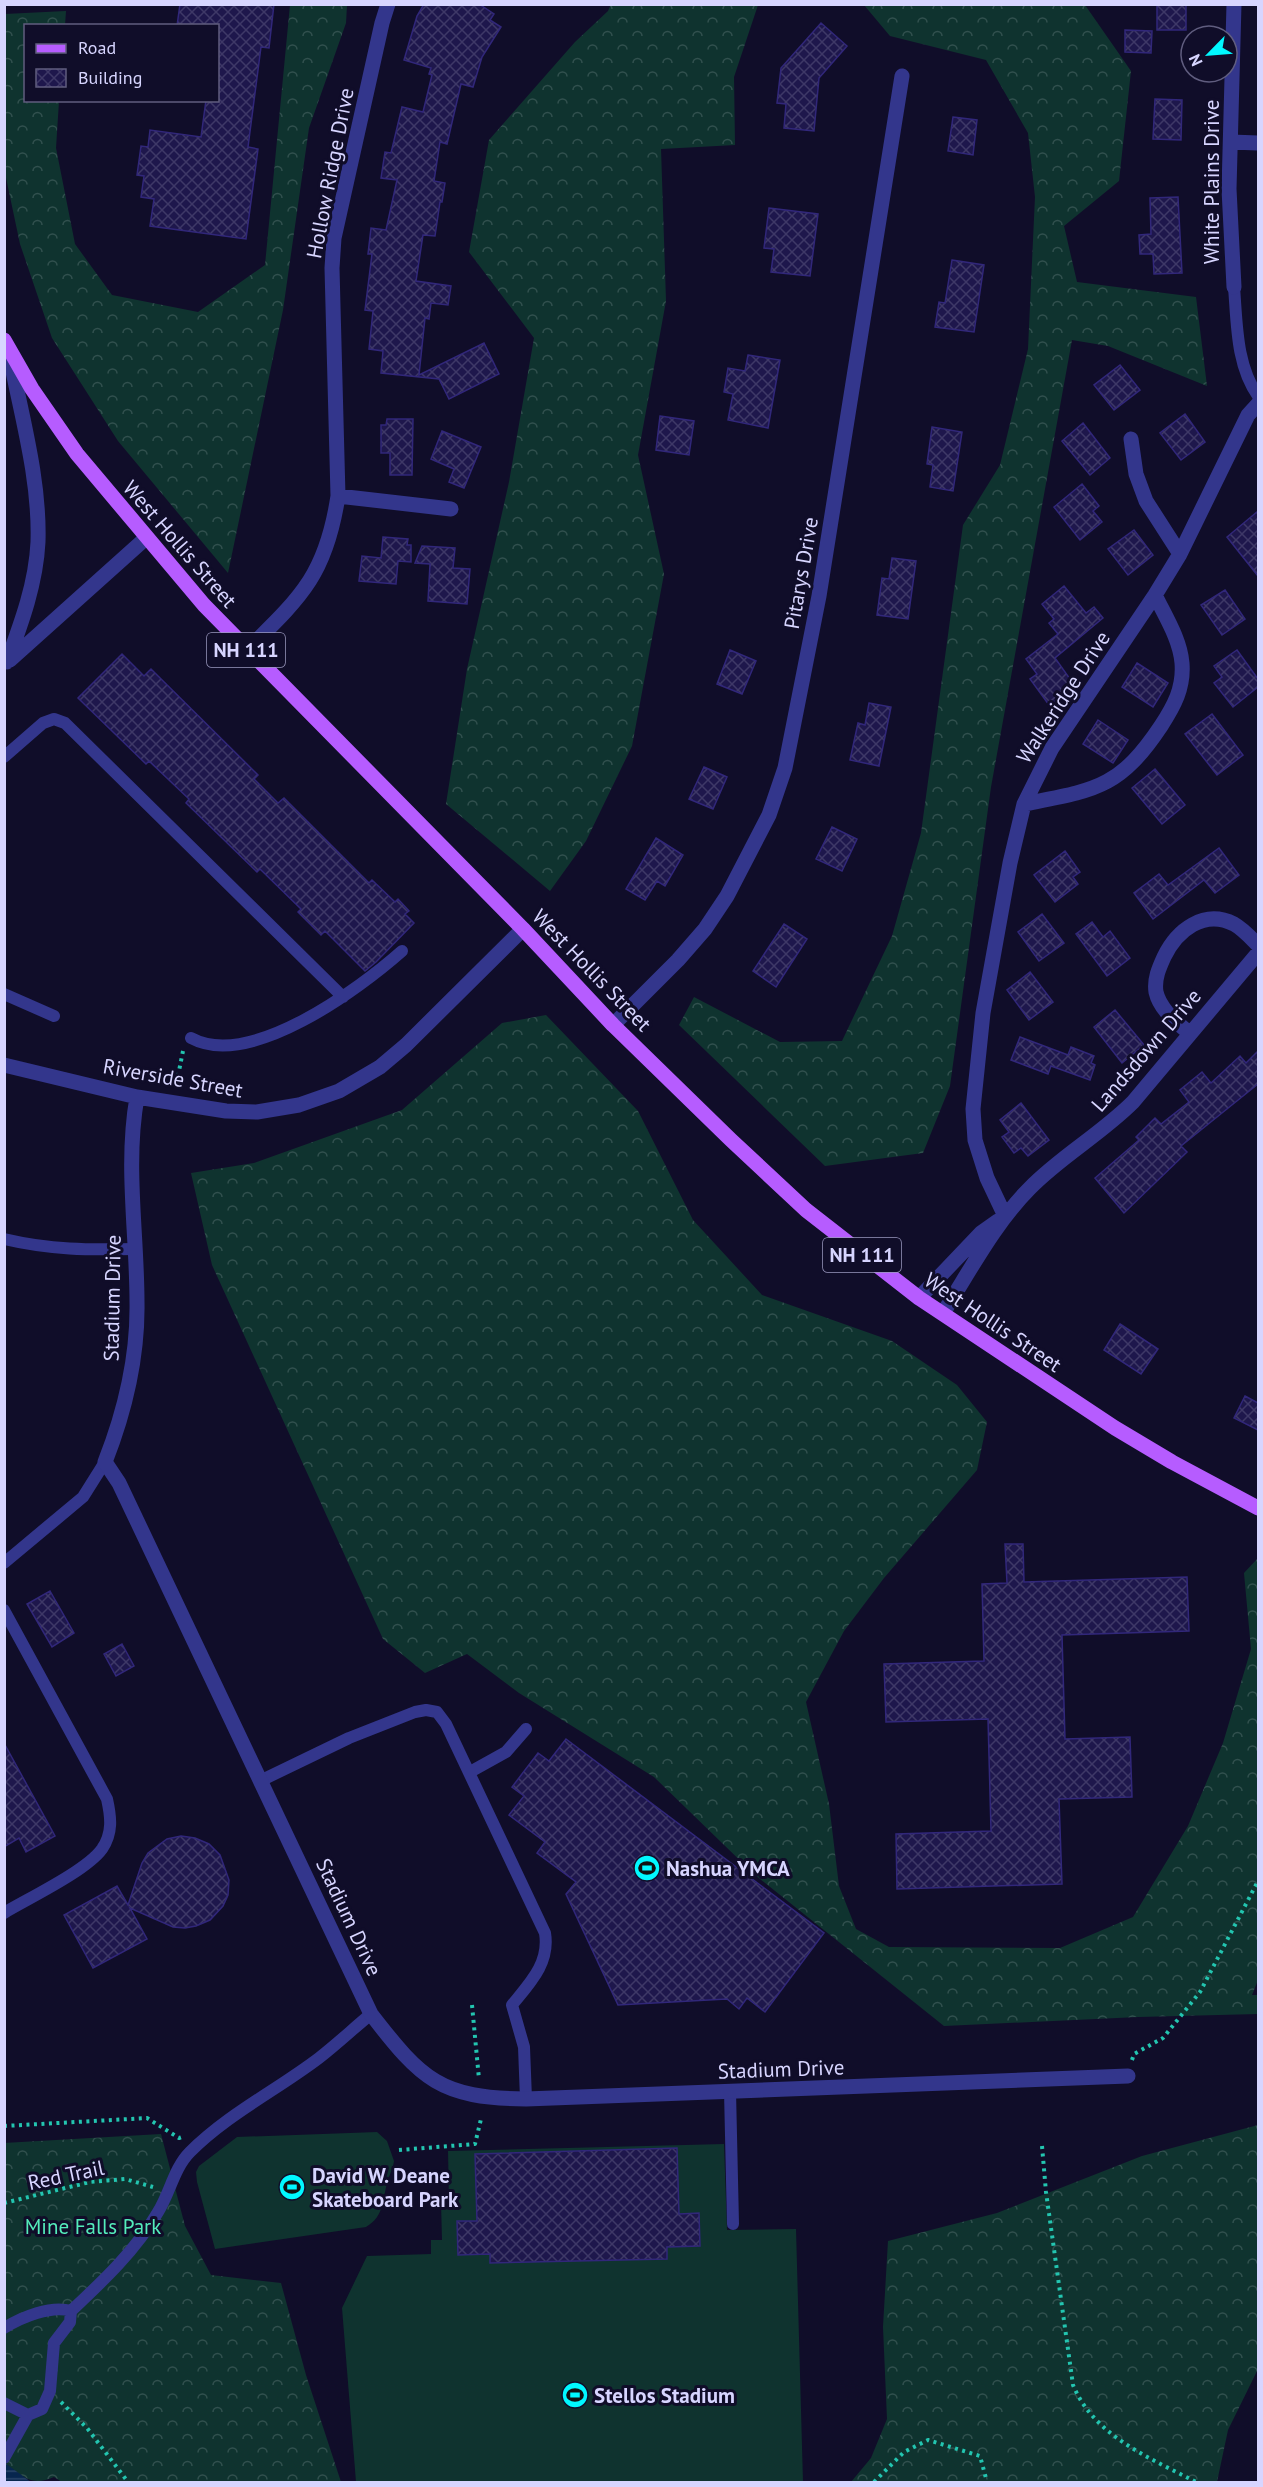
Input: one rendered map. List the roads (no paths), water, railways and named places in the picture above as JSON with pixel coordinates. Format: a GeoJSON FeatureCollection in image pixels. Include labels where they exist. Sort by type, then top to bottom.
{"type":"FeatureCollection","features":[{"type":"Feature","properties":{"kind":"main road","name":"West Hollis Street"},"geometry":{"type":"LineString","coordinates":[[6,343],[59,429],[102,486],[246,651],[523,929],[613,1025],[806,1210],[919,1298],[1046,1384],[1172,1462],[1258,1508]]}},
{"type":"Feature","properties":{"kind":"street","name":"Hollow Ridge Drive"},"geometry":{"type":"LineString","coordinates":[[246,651],[290,608],[309,585],[330,540],[338,496],[332,268],[334,237],[388,4]]}},
{"type":"Feature","properties":{"kind":"street","name":"White Plains Drive"},"geometry":{"type":"LineString","coordinates":[[1234,4],[1229,189],[1234,287]]}},
{"type":"Feature","properties":{"kind":"street","name":"Pitarys Drive"},"geometry":{"type":"LineString","coordinates":[[613,1025],[678,960],[711,921],[732,887],[769,815],[785,768],[819,596],[902,76]]}},
{"type":"Feature","properties":{"kind":"street"},"geometry":{"type":"LineString","coordinates":[[1231,142],[1258,143]]}},
{"type":"Feature","properties":{"kind":"street"},"geometry":{"type":"LineString","coordinates":[[6,343],[29,454],[38,542],[29,598],[6,664]]}},
{"type":"Feature","properties":{"kind":"street","name":"Walkeridge Drive"},"geometry":{"type":"LineString","coordinates":[[1005,1216],[987,1178],[975,1140],[973,1109],[983,1013],[1010,863],[1024,804],[1052,748],[1180,554],[1248,415],[1258,404]]}},
{"type":"Feature","properties":{"kind":"street"},"geometry":{"type":"LineString","coordinates":[[1131,439],[1136,474],[1146,501],[1180,554]]}},
{"type":"Feature","properties":{"kind":"street"},"geometry":{"type":"LineString","coordinates":[[338,496],[451,509]]}},
{"type":"Feature","properties":{"kind":"street"},"geometry":{"type":"LineString","coordinates":[[6,664],[146,538]]}},
{"type":"Feature","properties":{"kind":"street"},"geometry":{"type":"LineString","coordinates":[[1024,804],[1070,795],[1114,779],[1145,750],[1172,709],[1182,682],[1182,662],[1174,634],[1155,595]]}},
{"type":"Feature","properties":{"kind":"street"},"geometry":{"type":"LineString","coordinates":[[1190,1034],[1167,1012],[1156,992],[1158,969],[1176,936],[1200,921],[1217,920],[1234,924],[1258,945]]}},
{"type":"Feature","properties":{"kind":"street","name":"Riverside Street"},"geometry":{"type":"LineString","coordinates":[[4,1065],[137,1097],[226,1111],[257,1112],[299,1105],[339,1091],[367,1076],[406,1045],[523,929]]}},
{"type":"Feature","properties":{"kind":"street","name":"Landsdown Drive"},"geometry":{"type":"LineString","coordinates":[[943,1313],[1005,1216],[1031,1186],[1115,1120],[1148,1086],[1258,953]]}},
{"type":"Feature","properties":{"kind":"street","name":"Stadium Drive"},"geometry":{"type":"LineString","coordinates":[[137,1097],[130,1154],[137,1303],[134,1354],[121,1417],[105,1462],[119,1483],[371,2014],[402,2053],[439,2084],[467,2095],[490,2099],[1128,2076]]}},
{"type":"Feature","properties":{"kind":"street","name":"Landsdown Drive"},"geometry":{"type":"LineString","coordinates":[[919,1298],[981,1233],[1005,1216]]}},
{"type":"Feature","properties":{"kind":"lane"},"geometry":{"type":"LineString","coordinates":[[1234,287],[1243,363],[1258,396]]}},
{"type":"Feature","properties":{"kind":"lane"},"geometry":{"type":"LineString","coordinates":[[4,757],[43,723],[54,719],[64,723],[343,997]]}},
{"type":"Feature","properties":{"kind":"lane"},"geometry":{"type":"LineString","coordinates":[[191,1038],[203,1045],[214,1046],[250,1043],[297,1023],[343,997],[376,974],[402,951]]}},
{"type":"Feature","properties":{"kind":"lane"},"geometry":{"type":"LineString","coordinates":[[4,994],[54,1016]]}},
{"type":"Feature","properties":{"kind":"lane"},"geometry":{"type":"LineString","coordinates":[[4,1239],[32,1246],[69,1250],[135,1249]]}},
{"type":"Feature","properties":{"kind":"lane"},"geometry":{"type":"LineString","coordinates":[[4,1563],[83,1497],[105,1462]]}},
{"type":"Feature","properties":{"kind":"lane"},"geometry":{"type":"LineString","coordinates":[[4,1610],[107,1799],[111,1818],[109,1832],[102,1849],[85,1865],[4,1913]]}},
{"type":"Feature","properties":{"kind":"lane"},"geometry":{"type":"LineString","coordinates":[[260,1781],[349,1738],[415,1712],[426,1710],[437,1712],[446,1724],[470,1772],[545,1933],[545,1955],[539,1971],[512,2005],[524,2047],[526,2099]]}},
{"type":"Feature","properties":{"kind":"lane"},"geometry":{"type":"LineString","coordinates":[[470,1772],[506,1752],[526,1729]]}},
{"type":"Feature","properties":{"kind":"lane"},"geometry":{"type":"LineString","coordinates":[[4,2458],[28,2415],[42,2409],[50,2391],[54,2343],[70,2322],[71,2311],[107,2277],[130,2251],[159,2212],[181,2163],[190,2152],[251,2104],[319,2058],[371,2014]]}},
{"type":"Feature","properties":{"kind":"lane"},"geometry":{"type":"LineString","coordinates":[[730,2091],[733,2224]]}},
{"type":"Feature","properties":{"kind":"lane"},"geometry":{"type":"LineString","coordinates":[[4,2328],[13,2322],[48,2310],[60,2308],[71,2311]]}},
{"type":"Feature","properties":{"kind":"lane"},"geometry":{"type":"LineString","coordinates":[[4,2403],[28,2415]]}},
{"type":"Feature","properties":{"kind":"water"},"geometry":{"type":"Polygon","coordinates":[[[5,2463],[31,2482],[5,2482],[5,2463]]]}},
{"type":"Feature","properties":{"kind":"place","name":"Nashua YMCA"},"geometry":{"type":"Point","coordinates":[647,1868]}},
{"type":"Feature","properties":{"kind":"place","name":"David W. Deane Skateboard Park"},"geometry":{"type":"Point","coordinates":[292,2187]}},
{"type":"Feature","properties":{"kind":"place","name":"Stellos Stadium"},"geometry":{"type":"Point","coordinates":[575,2395]}},
{"type":"Feature","properties":{"kind":"park label","name":"Mine Falls Park"},"geometry":{"type":"Point","coordinates":[93,2226]}}]}
